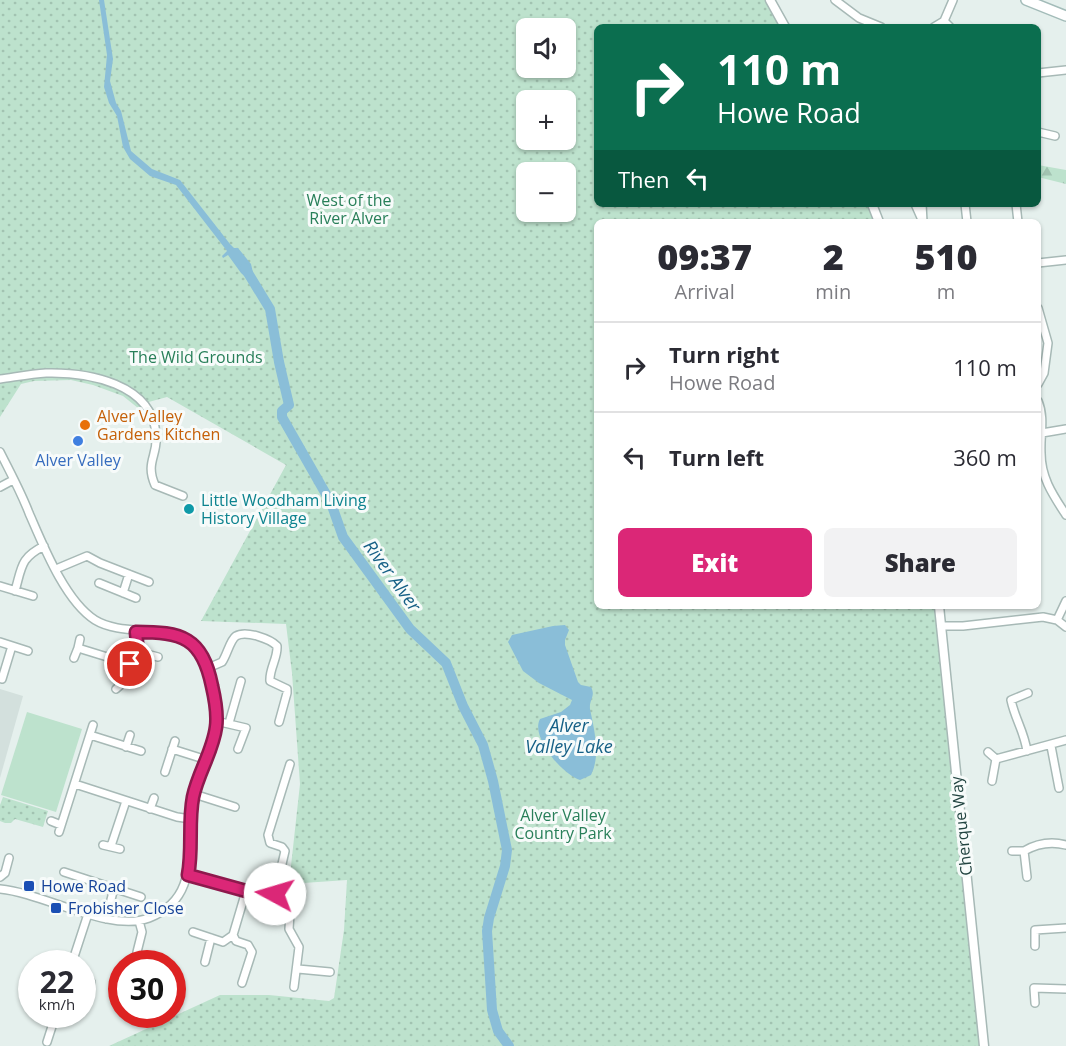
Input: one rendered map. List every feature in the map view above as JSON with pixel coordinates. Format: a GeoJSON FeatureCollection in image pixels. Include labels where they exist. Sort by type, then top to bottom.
{"type":"FeatureCollection","features":[{"type":"Feature","properties":{"kind":"main road"},"geometry":{"type":"LineString","coordinates":[[1026,0],[1066,16]]}},
{"type":"Feature","properties":{"kind":"street"},"geometry":{"type":"LineString","coordinates":[[770,0],[783,24]]}},
{"type":"Feature","properties":{"kind":"street"},"geometry":{"type":"LineString","coordinates":[[835,0],[859,18],[874,24]]}},
{"type":"Feature","properties":{"kind":"street"},"geometry":{"type":"LineString","coordinates":[[947,24],[953,0]]}},
{"type":"Feature","properties":{"kind":"street"},"geometry":{"type":"LineString","coordinates":[[1041,73],[1066,70]]}},
{"type":"Feature","properties":{"kind":"street"},"geometry":{"type":"LineString","coordinates":[[1041,133],[1055,136]]}},
{"type":"Feature","properties":{"kind":"street"},"geometry":{"type":"LineString","coordinates":[[1041,263],[1066,260]]}},
{"type":"Feature","properties":{"kind":"street"},"geometry":{"type":"LineString","coordinates":[[1041,318],[1048,343],[1044,373],[1041,378]]}},
{"type":"Feature","properties":{"kind":"street"},"geometry":{"type":"LineString","coordinates":[[0,379],[46,373],[78,375],[102,379],[122,387],[144,404],[153,420],[157,436],[150,473],[156,484],[183,496]]}},
{"type":"Feature","properties":{"kind":"street"},"geometry":{"type":"LineString","coordinates":[[1041,409],[1043,483],[1066,515]]}},
{"type":"Feature","properties":{"kind":"street"},"geometry":{"type":"LineString","coordinates":[[1042,433],[1066,429]]}},
{"type":"Feature","properties":{"kind":"street"},"geometry":{"type":"LineString","coordinates":[[0,452],[44,546],[71,597],[85,612],[104,624],[136,632],[160,632],[184,638],[199,650],[208,668],[216,703],[214,735],[194,794],[190,819],[191,853],[188,875],[170,905],[139,921],[106,919],[27,893],[0,890]]}},
{"type":"Feature","properties":{"kind":"street"},"geometry":{"type":"LineString","coordinates":[[0,487],[13,480]]}},
{"type":"Feature","properties":{"kind":"street"},"geometry":{"type":"LineString","coordinates":[[15,591],[25,558],[31,552],[44,546]]}},
{"type":"Feature","properties":{"kind":"street"},"geometry":{"type":"LineString","coordinates":[[56,569],[87,556],[149,582]]}},
{"type":"Feature","properties":{"kind":"street"},"geometry":{"type":"LineString","coordinates":[[123,593],[129,574]]}},
{"type":"Feature","properties":{"kind":"street"},"geometry":{"type":"LineString","coordinates":[[99,583],[136,598]]}},
{"type":"Feature","properties":{"kind":"street"},"geometry":{"type":"LineString","coordinates":[[0,586],[33,596]]}},
{"type":"Feature","properties":{"kind":"street"},"geometry":{"type":"LineString","coordinates":[[1057,620],[1066,601]]}},
{"type":"Feature","properties":{"kind":"street","name":"Cherque Way"},"geometry":{"type":"LineString","coordinates":[[939,609],[984,1046]]}},
{"type":"Feature","properties":{"kind":"street"},"geometry":{"type":"LineString","coordinates":[[941,629],[1043,617],[1057,620],[1066,627]]}},
{"type":"Feature","properties":{"kind":"street"},"geometry":{"type":"LineString","coordinates":[[116,689],[125,681],[135,651],[136,632]]}},
{"type":"Feature","properties":{"kind":"street"},"geometry":{"type":"LineString","coordinates":[[208,668],[222,662],[234,637],[238,635],[245,634],[273,642],[277,646],[270,681],[287,689],[279,722]]}},
{"type":"Feature","properties":{"kind":"street"},"geometry":{"type":"LineString","coordinates":[[74,658],[80,639]]}},
{"type":"Feature","properties":{"kind":"street"},"geometry":{"type":"LineString","coordinates":[[0,642],[28,651]]}},
{"type":"Feature","properties":{"kind":"street"},"geometry":{"type":"LineString","coordinates":[[2,679],[3,664],[12,646]]}},
{"type":"Feature","properties":{"kind":"street"},"geometry":{"type":"LineString","coordinates":[[78,648],[130,664]]}},
{"type":"Feature","properties":{"kind":"street"},"geometry":{"type":"LineString","coordinates":[[135,651],[158,657]]}},
{"type":"Feature","properties":{"kind":"street"},"geometry":{"type":"LineString","coordinates":[[229,723],[242,681]]}},
{"type":"Feature","properties":{"kind":"street"},"geometry":{"type":"LineString","coordinates":[[1027,751],[1022,727],[1008,698],[1028,693]]}},
{"type":"Feature","properties":{"kind":"street"},"geometry":{"type":"LineString","coordinates":[[216,721],[246,728],[238,749]]}},
{"type":"Feature","properties":{"kind":"street"},"geometry":{"type":"LineString","coordinates":[[51,821],[60,828],[93,725]]}},
{"type":"Feature","properties":{"kind":"street"},"geometry":{"type":"LineString","coordinates":[[90,735],[141,752]]}},
{"type":"Feature","properties":{"kind":"street"},"geometry":{"type":"LineString","coordinates":[[126,747],[130,735]]}},
{"type":"Feature","properties":{"kind":"street"},"geometry":{"type":"LineString","coordinates":[[996,759],[1051,746],[1066,740]]}},
{"type":"Feature","properties":{"kind":"street"},"geometry":{"type":"LineString","coordinates":[[165,772],[173,745],[207,760]]}},
{"type":"Feature","properties":{"kind":"street"},"geometry":{"type":"LineString","coordinates":[[1051,746],[1060,789]]}},
{"type":"Feature","properties":{"kind":"street"},"geometry":{"type":"LineString","coordinates":[[988,752],[996,759]]}},
{"type":"Feature","properties":{"kind":"street"},"geometry":{"type":"LineString","coordinates":[[992,781],[996,759]]}},
{"type":"Feature","properties":{"kind":"street"},"geometry":{"type":"LineString","coordinates":[[275,894],[285,851],[282,847],[270,843],[268,835],[290,764]]}},
{"type":"Feature","properties":{"kind":"street"},"geometry":{"type":"LineString","coordinates":[[75,784],[150,809],[190,819]]}},
{"type":"Feature","properties":{"kind":"street"},"geometry":{"type":"LineString","coordinates":[[194,794],[235,807]]}},
{"type":"Feature","properties":{"kind":"street"},"geometry":{"type":"LineString","coordinates":[[150,809],[154,798]]}},
{"type":"Feature","properties":{"kind":"street"},"geometry":{"type":"LineString","coordinates":[[111,846],[126,801]]}},
{"type":"Feature","properties":{"kind":"street"},"geometry":{"type":"LineString","coordinates":[[1012,851],[1024,851],[1042,844],[1066,845]]}},
{"type":"Feature","properties":{"kind":"street"},"geometry":{"type":"LineString","coordinates":[[103,845],[120,849]]}},
{"type":"Feature","properties":{"kind":"street"},"geometry":{"type":"LineString","coordinates":[[1024,851],[1027,877]]}},
{"type":"Feature","properties":{"kind":"street"},"geometry":{"type":"LineString","coordinates":[[0,877],[5,873],[9,858]]}},
{"type":"Feature","properties":{"kind":"street"},"geometry":{"type":"LineString","coordinates":[[64,872],[141,897]]}},
{"type":"Feature","properties":{"kind":"street"},"geometry":{"type":"LineString","coordinates":[[188,875],[246,891],[287,893],[290,913],[289,929],[299,947],[294,987]]}},
{"type":"Feature","properties":{"kind":"street"},"geometry":{"type":"LineString","coordinates":[[106,919],[114,888]]}},
{"type":"Feature","properties":{"kind":"street"},"geometry":{"type":"LineString","coordinates":[[193,932],[224,942],[233,935],[246,891]]}},
{"type":"Feature","properties":{"kind":"street"},"geometry":{"type":"LineString","coordinates":[[76,950],[88,914]]}},
{"type":"Feature","properties":{"kind":"street"},"geometry":{"type":"LineString","coordinates":[[137,950],[142,932],[139,921]]}},
{"type":"Feature","properties":{"kind":"street"},"geometry":{"type":"LineString","coordinates":[[1026,927],[1035,930],[1066,928]]}},
{"type":"Feature","properties":{"kind":"street"},"geometry":{"type":"LineString","coordinates":[[1035,930],[1035,946]]}},
{"type":"Feature","properties":{"kind":"street"},"geometry":{"type":"LineString","coordinates":[[233,935],[236,941],[248,945],[252,952],[242,983]]}},
{"type":"Feature","properties":{"kind":"street"},"geometry":{"type":"LineString","coordinates":[[205,962],[211,938]]}},
{"type":"Feature","properties":{"kind":"street"},"geometry":{"type":"LineString","coordinates":[[298,969],[330,972]]}},
{"type":"Feature","properties":{"kind":"street"},"geometry":{"type":"LineString","coordinates":[[1035,1003],[1034,985],[1066,989]]}},
{"type":"Feature","properties":{"kind":"street"},"geometry":{"type":"LineString","coordinates":[[47,1042],[52,1028]]}},
{"type":"Feature","properties":{"kind":"shaded area"},"geometry":{"type":"Polygon","coordinates":[[[0,689],[23,696],[0,778],[0,689]]]}},
{"type":"Feature","properties":{"kind":"green space","name":"Alver Valley Country Park"},"geometry":{"type":"Polygon","coordinates":[[[0,0],[767,0],[779,24],[594,24],[594,207],[870,207],[875,219],[594,219],[594,609],[939,609],[984,1046],[109,1046],[148,1028],[186,1028],[186,1011],[220,995],[269,995],[329,1001],[334,998],[344,930],[347,880],[289,884],[300,784],[286,624],[201,621],[286,465],[167,397],[145,403],[143,412],[123,396],[93,385],[71,380],[34,381],[21,384],[0,417],[0,0]]]}},
{"type":"Feature","properties":{"kind":"green space"},"geometry":{"type":"Polygon","coordinates":[[[1041,166],[1066,170],[1066,184],[1041,178],[1041,166]]]}},
{"type":"Feature","properties":{"kind":"green space"},"geometry":{"type":"Polygon","coordinates":[[[27,712],[82,729],[56,812],[1,795],[27,712]]]}},
{"type":"Feature","properties":{"kind":"green space"},"geometry":{"type":"Polygon","coordinates":[[[3,797],[48,811],[43,827],[15,819],[11,823],[0,821],[0,805],[3,797]]]}},
{"type":"Feature","properties":{"kind":"water"},"geometry":{"type":"Polygon","coordinates":[[[99,0],[104,0],[113,59],[110,81],[116,103],[121,111],[131,151],[152,169],[180,180],[230,244],[238,248],[251,264],[254,277],[250,281],[228,255],[223,258],[222,256],[227,251],[176,185],[150,176],[130,159],[123,147],[117,116],[109,103],[104,87],[107,55],[99,0]]]}},
{"type":"Feature","properties":{"kind":"water","name":"Alver Valley Lake"},"geometry":{"type":"Polygon","coordinates":[[[565,625],[569,630],[565,645],[578,682],[591,687],[593,693],[590,709],[596,742],[596,759],[591,775],[580,780],[557,763],[544,745],[538,727],[540,719],[561,712],[570,705],[572,700],[539,683],[523,671],[508,642],[512,635],[565,625]]]}},
{"type":"Feature","properties":{"kind":"waterway","name":"River Alver"},"geometry":{"type":"LineString","coordinates":[[245,268],[270,309],[289,405],[282,411],[282,417],[331,503],[343,537],[410,629],[446,663],[463,706],[483,745],[507,850],[505,866],[487,931],[492,1010],[498,1031],[509,1046]]}},
{"type":"Feature","properties":{"kind":"place","name":"Alver Valley Gardens Kitchen"},"geometry":{"type":"Point","coordinates":[85,425]}},
{"type":"Feature","properties":{"kind":"place","name":"Alver Valley"},"geometry":{"type":"Point","coordinates":[78,441]}},
{"type":"Feature","properties":{"kind":"place","name":"Little Woodham Living History Village"},"geometry":{"type":"Point","coordinates":[189,509]}},
{"type":"Feature","properties":{"kind":"place","name":"Howe Road"},"geometry":{"type":"Point","coordinates":[29,886]}},
{"type":"Feature","properties":{"kind":"place","name":"Frobisher Close"},"geometry":{"type":"Point","coordinates":[56,908]}},
{"type":"Feature","properties":{"kind":"route"},"geometry":{"type":"LineString","coordinates":[[130,664],[137,643],[136,632],[172,634],[184,638],[199,650],[208,668],[216,703],[216,727],[194,794],[190,819],[191,853],[188,875],[246,891],[275,894]]}},
{"type":"Feature","properties":{"kind":"park label","name":"West of the River Alver"},"geometry":{"type":"Point","coordinates":[349,209]}},
{"type":"Feature","properties":{"kind":"park label","name":"The Wild Grounds"},"geometry":{"type":"Point","coordinates":[196,357]}}]}
